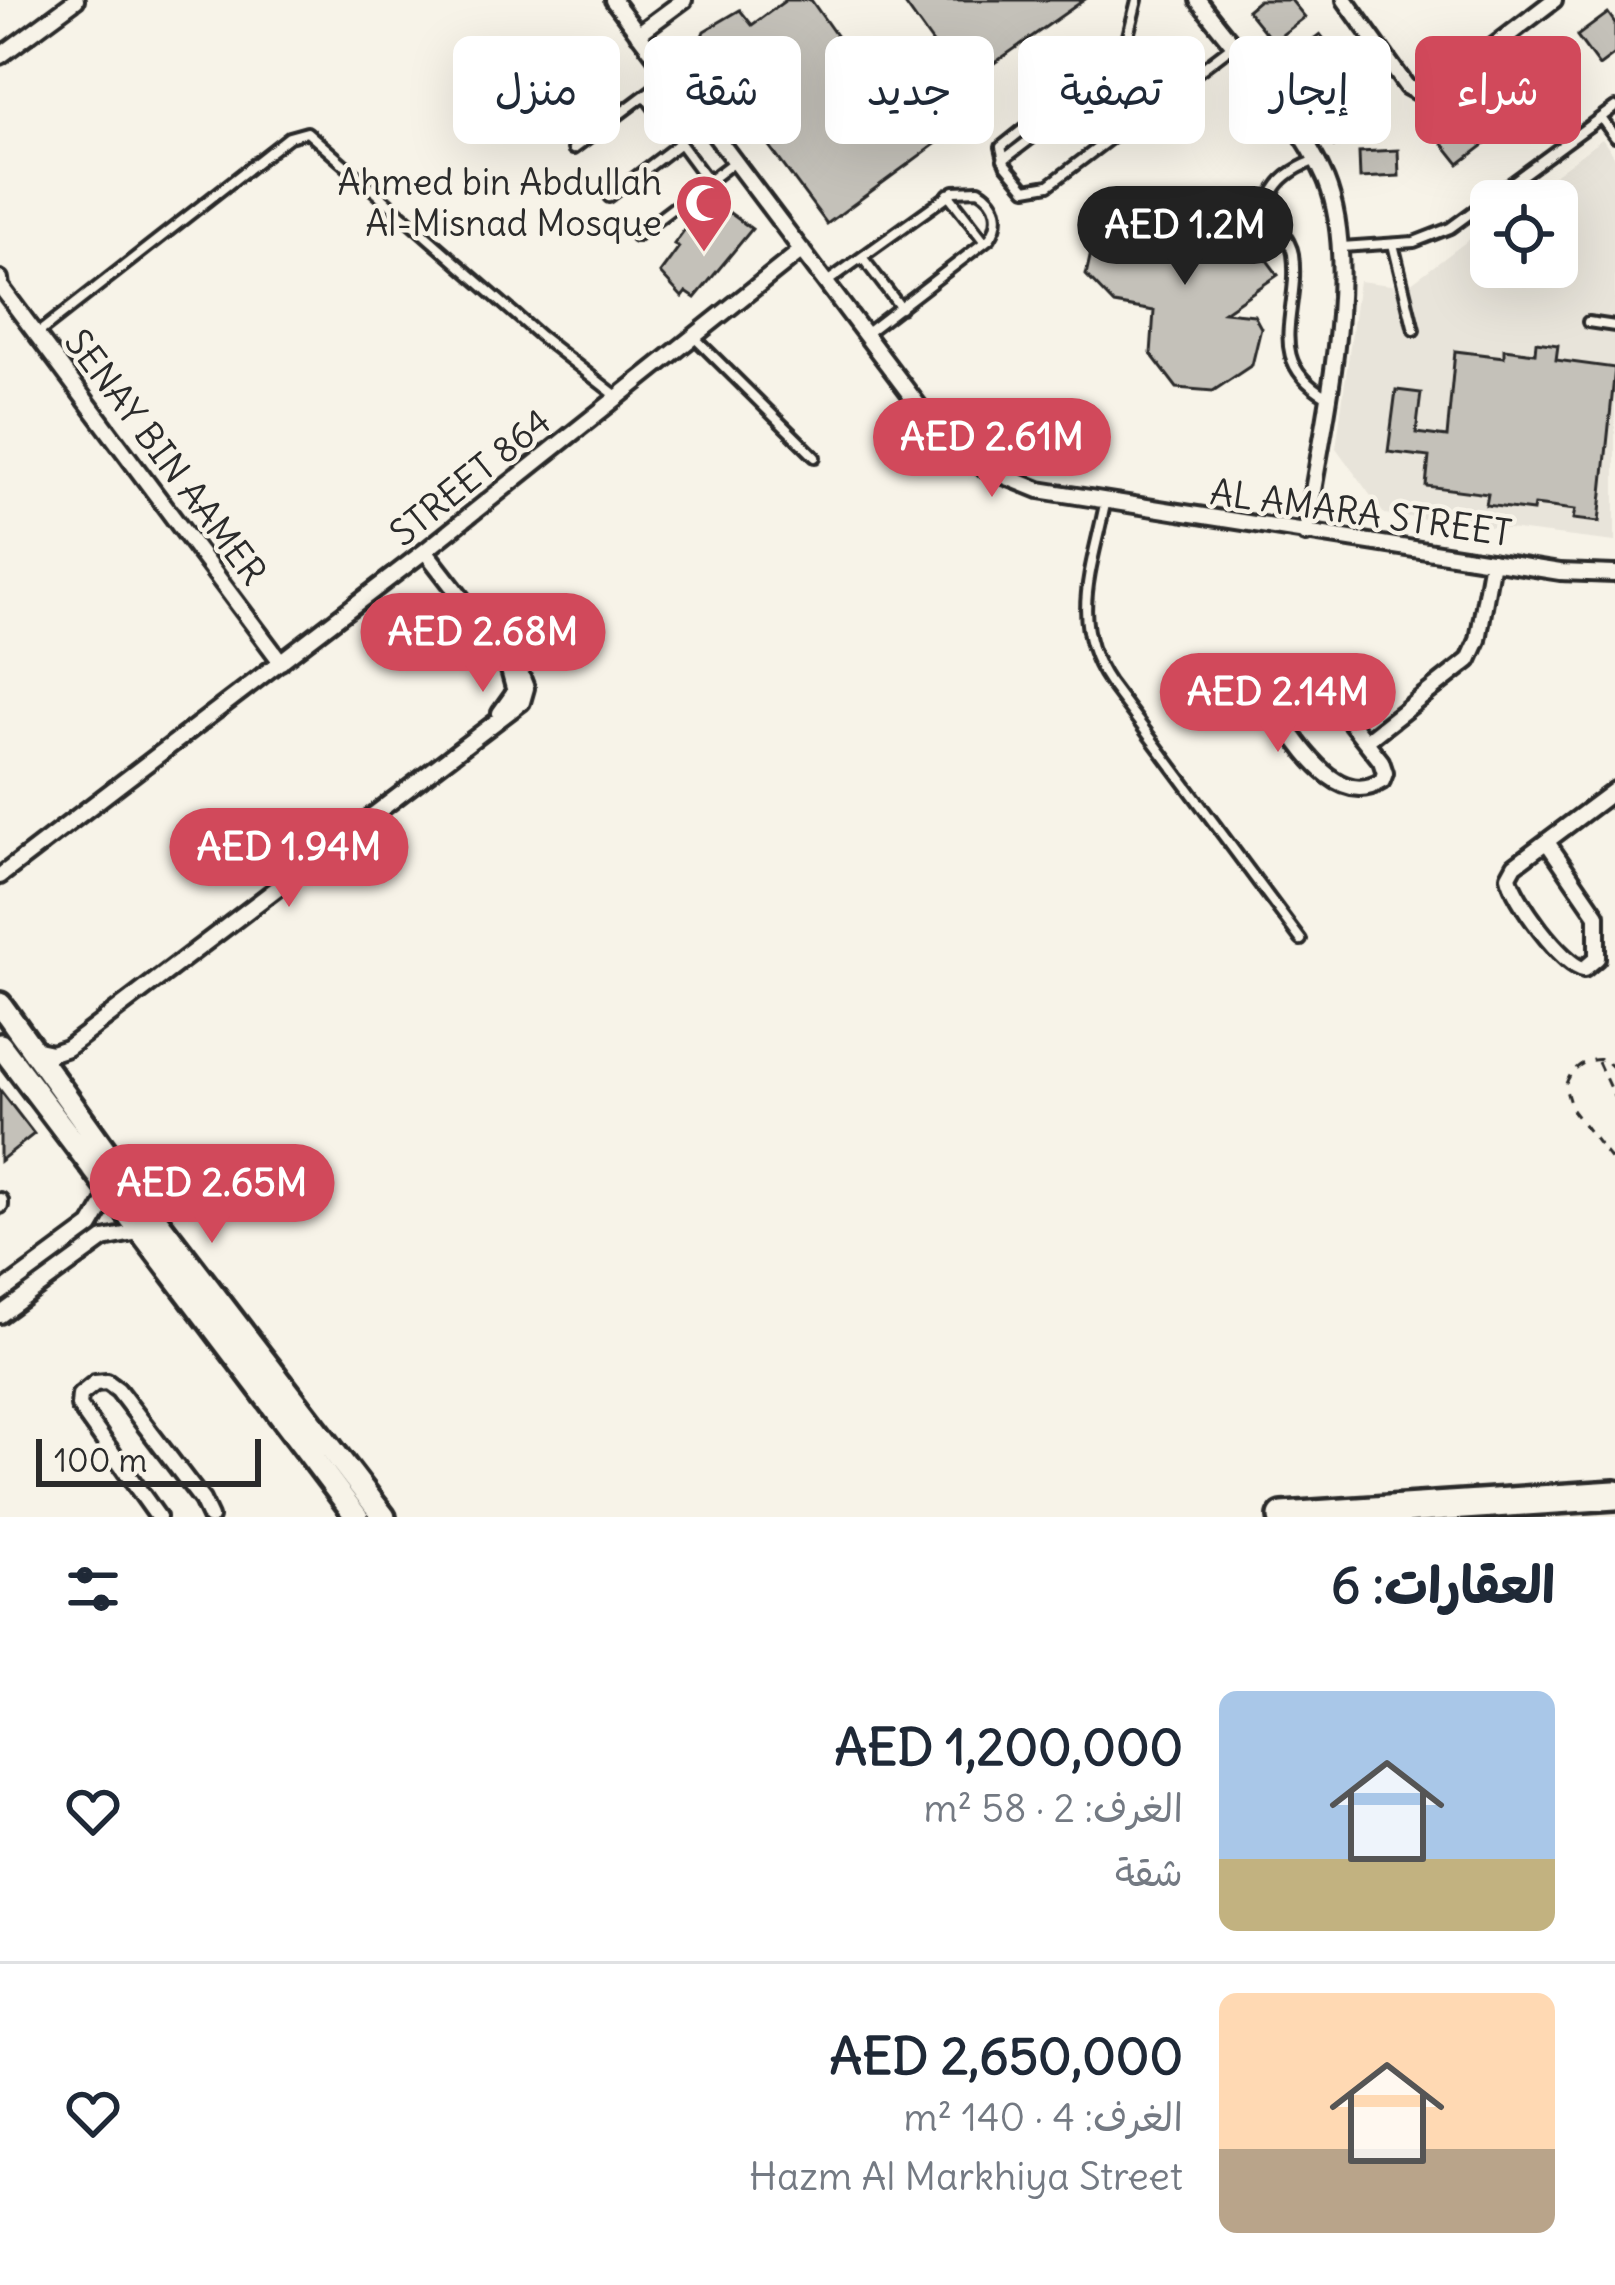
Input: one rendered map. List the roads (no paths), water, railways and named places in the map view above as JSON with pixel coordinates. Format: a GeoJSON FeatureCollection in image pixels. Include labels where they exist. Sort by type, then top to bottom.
{"type":"FeatureCollection","features":[{"type":"Feature","properties":{"kind":"highway"},"geometry":{"type":"LineString","coordinates":[[1283,1517],[1615,1495]]}},
{"type":"Feature","properties":{"kind":"street"},"geometry":{"type":"LineString","coordinates":[[0,56],[76,0]]}},
{"type":"Feature","properties":{"kind":"street","name":"AL AMARA STREET"},"geometry":{"type":"LineString","coordinates":[[613,0],[644,42]]}},
{"type":"Feature","properties":{"kind":"street"},"geometry":{"type":"LineString","coordinates":[[638,34],[684,0]]}},
{"type":"Feature","properties":{"kind":"street"},"geometry":{"type":"LineString","coordinates":[[1198,0],[1229,42]]}},
{"type":"Feature","properties":{"kind":"street"},"geometry":{"type":"LineString","coordinates":[[1345,0],[1407,87],[1416,92],[1444,85],[1554,0]]}},
{"type":"Feature","properties":{"kind":"street","name":"AL AMARA STREET"},"geometry":{"type":"LineString","coordinates":[[722,144],[934,426],[964,455],[1019,484],[1105,504],[1492,561],[1615,574]]}},
{"type":"Feature","properties":{"kind":"street"},"geometry":{"type":"LineString","coordinates":[[1304,144],[1334,202],[1342,248],[1306,534]]}},
{"type":"Feature","properties":{"kind":"street","name":"STREET 864"},"geometry":{"type":"LineString","coordinates":[[0,876],[425,551],[802,250]]}},
{"type":"Feature","properties":{"kind":"street","name":"SENAY BIN AAMER"},"geometry":{"type":"LineString","coordinates":[[0,285],[281,662]]}},
{"type":"Feature","properties":{"kind":"street"},"geometry":{"type":"LineString","coordinates":[[33,1049],[52,1053],[67,1048],[481,733],[512,699],[515,684],[506,661],[425,551]]}},
{"type":"Feature","properties":{"kind":"street"},"geometry":{"type":"LineString","coordinates":[[1366,741],[1469,660],[1478,640],[1492,561]]}},
{"type":"Feature","properties":{"kind":"street"},"geometry":{"type":"LineString","coordinates":[[1295,694],[1330,699],[1366,741],[1384,767],[1382,781],[1364,788],[1331,781],[1277,714],[1277,705],[1295,694]]}},
{"type":"Feature","properties":{"kind":"street"},"geometry":{"type":"LineString","coordinates":[[1547,842],[1599,922],[1597,958],[1584,969],[1568,962],[1510,884],[1511,869],[1615,790]]}},
{"type":"Feature","properties":{"kind":"street"},"geometry":{"type":"LineString","coordinates":[[0,1004],[383,1517]]}},
{"type":"Feature","properties":{"kind":"street"},"geometry":{"type":"LineString","coordinates":[[0,1045],[357,1517]]}},
{"type":"Feature","properties":{"kind":"street"},"geometry":{"type":"LineString","coordinates":[[58,1085],[67,1048]]}},
{"type":"Feature","properties":{"kind":"street"},"geometry":{"type":"LineString","coordinates":[[0,1293],[92,1226],[112,1190]]}},
{"type":"Feature","properties":{"kind":"street"},"geometry":{"type":"LineString","coordinates":[[0,1315],[104,1239],[144,1231]]}},
{"type":"Feature","properties":{"kind":"street"},"geometry":{"type":"LineString","coordinates":[[158,1517],[85,1418],[79,1406],[87,1387],[107,1382],[118,1390],[210,1517]]}},
{"type":"Feature","properties":{"kind":"lane"},"geometry":{"type":"LineString","coordinates":[[1131,36],[1137,0]]}},
{"type":"Feature","properties":{"kind":"lane"},"geometry":{"type":"LineString","coordinates":[[1205,67],[1229,48]]}},
{"type":"Feature","properties":{"kind":"lane"},"geometry":{"type":"LineString","coordinates":[[573,149],[644,97]]}},
{"type":"Feature","properties":{"kind":"lane"},"geometry":{"type":"LineString","coordinates":[[1342,248],[1430,237],[1468,217],[1615,107]]}},
{"type":"Feature","properties":{"kind":"lane"},"geometry":{"type":"LineString","coordinates":[[1601,118],[1615,136]]}},
{"type":"Feature","properties":{"kind":"lane"},"geometry":{"type":"LineString","coordinates":[[1018,131],[1001,147],[1003,160],[1021,185],[1032,190],[1044,188],[1103,144]]}},
{"type":"Feature","properties":{"kind":"lane"},"geometry":{"type":"LineString","coordinates":[[37,334],[289,137],[307,132],[540,336],[619,397]]}},
{"type":"Feature","properties":{"kind":"lane"},"geometry":{"type":"LineString","coordinates":[[609,197],[679,144]]}},
{"type":"Feature","properties":{"kind":"lane"},"geometry":{"type":"LineString","coordinates":[[681,144],[708,181]]}},
{"type":"Feature","properties":{"kind":"lane"},"geometry":{"type":"LineString","coordinates":[[1003,160],[1024,144]]}},
{"type":"Feature","properties":{"kind":"lane"},"geometry":{"type":"LineString","coordinates":[[1316,160],[1286,177],[1272,196],[1270,209],[1292,251],[1290,358],[1304,384],[1326,396]]}},
{"type":"Feature","properties":{"kind":"lane"},"geometry":{"type":"LineString","coordinates":[[635,236],[735,161]]}},
{"type":"Feature","properties":{"kind":"lane"},"geometry":{"type":"LineString","coordinates":[[825,283],[949,194],[973,188],[990,197],[998,221],[985,242],[864,335]]}},
{"type":"Feature","properties":{"kind":"lane"},"geometry":{"type":"LineString","coordinates":[[949,194],[985,242]]}},
{"type":"Feature","properties":{"kind":"lane"},"geometry":{"type":"LineString","coordinates":[[1393,244],[1414,330]]}},
{"type":"Feature","properties":{"kind":"lane"},"geometry":{"type":"LineString","coordinates":[[862,257],[901,308]]}},
{"type":"Feature","properties":{"kind":"lane"},"geometry":{"type":"LineString","coordinates":[[1588,322],[1615,326]]}},
{"type":"Feature","properties":{"kind":"lane"},"geometry":{"type":"LineString","coordinates":[[694,337],[815,457]]}},
{"type":"Feature","properties":{"kind":"lane"},"geometry":{"type":"LineString","coordinates":[[1105,504],[1086,600],[1087,644],[1109,682],[1301,940]]}},
{"type":"Feature","properties":{"kind":"place","name":"Ahmed bin Abdullah Al-Misnad Mosque"},"geometry":{"type":"Point","coordinates":[704,254]}}]}
